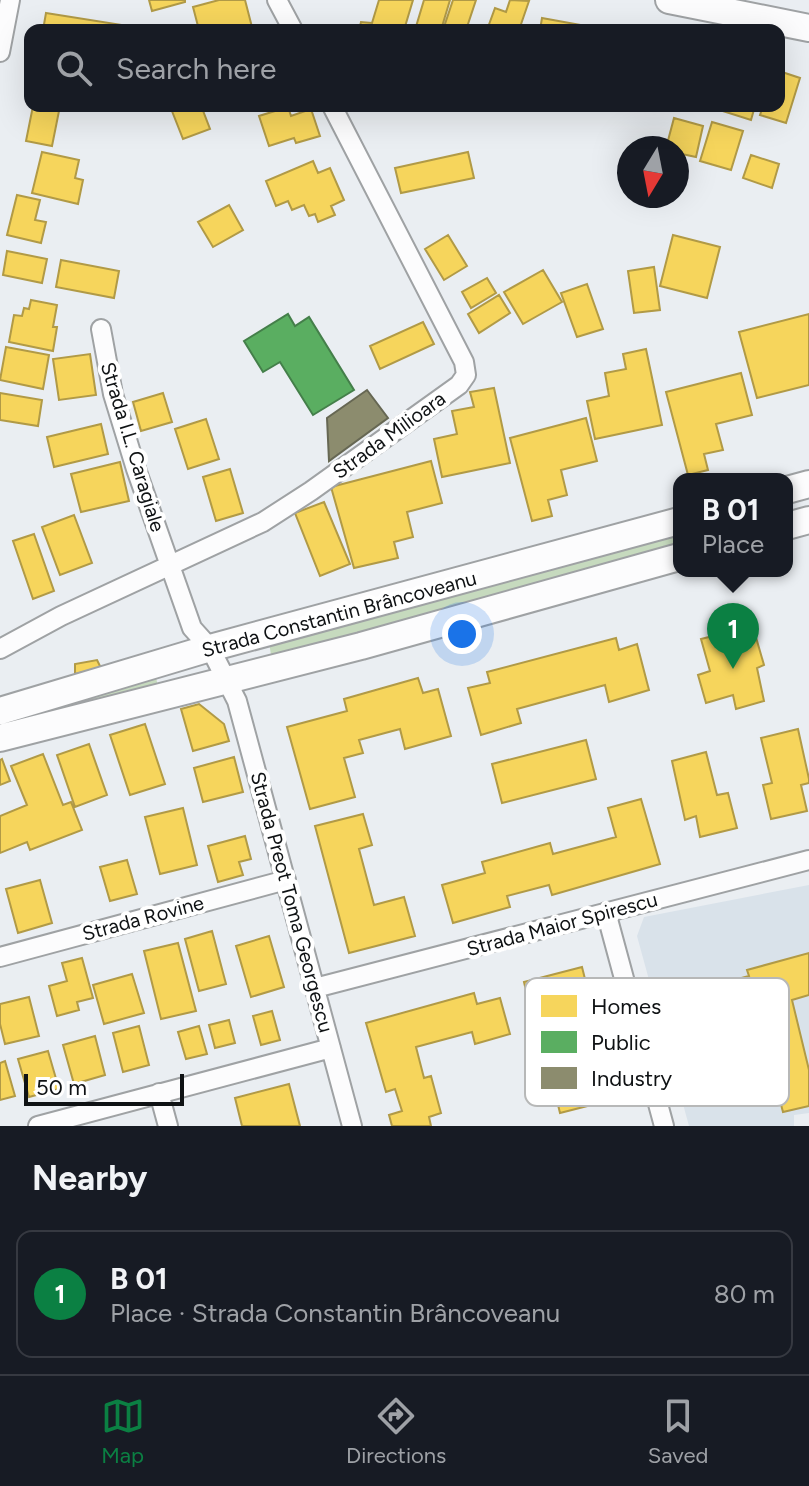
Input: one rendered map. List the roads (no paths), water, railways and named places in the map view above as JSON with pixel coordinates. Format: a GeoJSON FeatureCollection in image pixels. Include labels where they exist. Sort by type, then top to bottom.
{"type":"FeatureCollection","features":[{"type":"Feature","properties":{"kind":"main road"},"geometry":{"type":"LineString","coordinates":[[669,0],[809,28]]}},
{"type":"Feature","properties":{"kind":"main road","name":"Strada Constantin Brâncoveanu"},"geometry":{"type":"LineString","coordinates":[[0,711],[210,648],[673,523]]}},
{"type":"Feature","properties":{"kind":"main road","name":"Strada Constantin Brâncoveanu"},"geometry":{"type":"LineString","coordinates":[[0,738],[361,646],[673,559]]}},
{"type":"Feature","properties":{"kind":"street"},"geometry":{"type":"LineString","coordinates":[[0,48],[10,0]]}},
{"type":"Feature","properties":{"kind":"street"},"geometry":{"type":"LineString","coordinates":[[277,0],[290,24]]}},
{"type":"Feature","properties":{"kind":"street","name":"Strada Milioara"},"geometry":{"type":"LineString","coordinates":[[0,649],[169,564],[263,522],[459,385],[466,375],[464,362],[335,112]]}},
{"type":"Feature","properties":{"kind":"street","name":"Strada I.L. Caragiale"},"geometry":{"type":"LineString","coordinates":[[101,329],[113,394],[169,564]]}},
{"type":"Feature","properties":{"kind":"street"},"geometry":{"type":"LineString","coordinates":[[169,564],[192,628],[210,648],[226,681]]}},
{"type":"Feature","properties":{"kind":"street","name":"Strada Preot Toma Georgescu"},"geometry":{"type":"LineString","coordinates":[[226,681],[237,701],[352,1126]]}},
{"type":"Feature","properties":{"kind":"street","name":"Strada Maior Spirescu"},"geometry":{"type":"LineString","coordinates":[[315,988],[809,860]]}},
{"type":"Feature","properties":{"kind":"street","name":"Strada Rovine"},"geometry":{"type":"LineString","coordinates":[[0,957],[286,880]]}},
{"type":"Feature","properties":{"kind":"street"},"geometry":{"type":"LineString","coordinates":[[606,912],[624,978]]}},
{"type":"Feature","properties":{"kind":"street"},"geometry":{"type":"LineString","coordinates":[[38,1126],[331,1048]]}},
{"type":"Feature","properties":{"kind":"street"},"geometry":{"type":"LineString","coordinates":[[159,1093],[168,1126]]}},
{"type":"Feature","properties":{"kind":"street"},"geometry":{"type":"LineString","coordinates":[[659,1106],[664,1126]]}},
{"type":"Feature","properties":{"kind":"place","name":"B 01"},"geometry":{"type":"Point","coordinates":[733,669]}}]}
